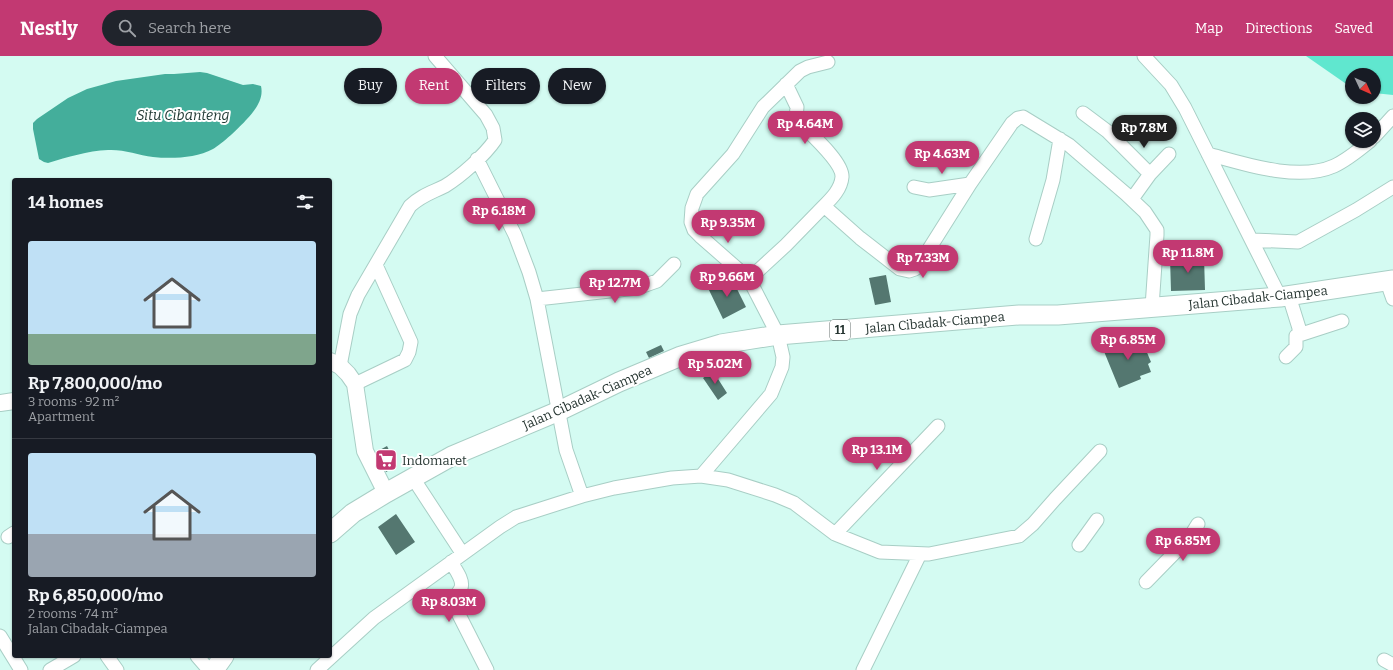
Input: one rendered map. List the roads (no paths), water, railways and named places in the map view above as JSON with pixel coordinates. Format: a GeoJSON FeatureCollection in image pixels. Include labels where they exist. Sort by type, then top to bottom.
{"type":"FeatureCollection","features":[{"type":"Feature","properties":{"kind":"highway","name":"Jalan Cibadak-Ciampea"},"geometry":{"type":"LineString","coordinates":[[332,531],[353,514],[386,493],[452,456],[559,411],[619,382],[681,356],[721,344],[778,335],[1019,315],[1058,315],[1391,287]]}},
{"type":"Feature","properties":{"kind":"highway"},"geometry":{"type":"LineString","coordinates":[[214,670],[223,658]]}},
{"type":"Feature","properties":{"kind":"main road"},"geometry":{"type":"LineString","coordinates":[[335,364],[348,374],[355,384],[365,451],[386,493]]}},
{"type":"Feature","properties":{"kind":"main road"},"geometry":{"type":"LineString","coordinates":[[0,403],[12,401]]}},
{"type":"Feature","properties":{"kind":"street"},"geometry":{"type":"LineString","coordinates":[[335,364],[350,314],[358,295],[410,206],[423,195],[442,187],[455,179],[488,149],[495,140],[493,128],[486,115],[435,56]]}},
{"type":"Feature","properties":{"kind":"street"},"geometry":{"type":"LineString","coordinates":[[1144,56],[1171,85],[1185,108],[1252,240],[1284,297],[1298,328],[1299,335]]}},
{"type":"Feature","properties":{"kind":"street"},"geometry":{"type":"LineString","coordinates":[[701,476],[771,394],[782,367],[783,357],[778,335],[749,279],[694,230],[691,222],[692,208],[697,194],[733,154],[763,107],[786,84],[804,69],[828,62]]}},
{"type":"Feature","properties":{"kind":"street"},"geometry":{"type":"LineString","coordinates":[[749,279],[786,245],[824,206],[841,183],[842,173],[830,153],[796,119],[797,107],[786,84]]}},
{"type":"Feature","properties":{"kind":"street"},"geometry":{"type":"LineString","coordinates":[[1083,113],[1107,131],[1150,174]]}},
{"type":"Feature","properties":{"kind":"street"},"geometry":{"type":"LineString","coordinates":[[824,206],[860,238],[900,269],[909,271],[915,269],[970,184],[1012,123],[1022,116],[1060,139],[1083,156],[1145,212],[1157,230],[1152,307]]}},
{"type":"Feature","properties":{"kind":"street"},"geometry":{"type":"LineString","coordinates":[[1381,129],[1393,116]]}},
{"type":"Feature","properties":{"kind":"street"},"geometry":{"type":"LineString","coordinates":[[1036,239],[1053,180],[1060,139]]}},
{"type":"Feature","properties":{"kind":"street"},"geometry":{"type":"LineString","coordinates":[[1208,154],[1263,167],[1299,172],[1314,171],[1335,165],[1360,148]]}},
{"type":"Feature","properties":{"kind":"street"},"geometry":{"type":"LineString","coordinates":[[1132,200],[1150,174],[1169,154]]}},
{"type":"Feature","properties":{"kind":"street"},"geometry":{"type":"LineString","coordinates":[[477,159],[522,250],[537,299],[566,450],[582,496]]}},
{"type":"Feature","properties":{"kind":"street"},"geometry":{"type":"LineString","coordinates":[[914,187],[929,190],[970,184]]}},
{"type":"Feature","properties":{"kind":"street"},"geometry":{"type":"LineString","coordinates":[[1252,240],[1298,242],[1356,210],[1393,186]]}},
{"type":"Feature","properties":{"kind":"street"},"geometry":{"type":"LineString","coordinates":[[537,299],[638,288],[657,281],[674,264]]}},
{"type":"Feature","properties":{"kind":"street"},"geometry":{"type":"LineString","coordinates":[[355,384],[405,360],[410,352],[411,342],[376,265]]}},
{"type":"Feature","properties":{"kind":"street"},"geometry":{"type":"LineString","coordinates":[[1286,357],[1296,347],[1296,336],[1342,322]]}},
{"type":"Feature","properties":{"kind":"street"},"geometry":{"type":"LineString","coordinates":[[835,534],[938,426]]}},
{"type":"Feature","properties":{"kind":"street"},"geometry":{"type":"LineString","coordinates":[[332,656],[374,618],[462,553],[516,517],[582,496],[614,488],[672,478],[701,476],[728,480],[788,500],[835,534],[864,547],[880,552],[929,554],[1019,536],[1033,524],[1100,451]]}},
{"type":"Feature","properties":{"kind":"street"},"geometry":{"type":"LineString","coordinates":[[413,478],[462,553]]}},
{"type":"Feature","properties":{"kind":"street"},"geometry":{"type":"LineString","coordinates":[[1079,545],[1097,520]]}},
{"type":"Feature","properties":{"kind":"street"},"geometry":{"type":"LineString","coordinates":[[1146,582],[1190,537],[1198,524]]}},
{"type":"Feature","properties":{"kind":"street"},"geometry":{"type":"LineString","coordinates":[[863,670],[920,554]]}},
{"type":"Feature","properties":{"kind":"street"},"geometry":{"type":"LineString","coordinates":[[451,562],[462,582],[461,588],[454,596],[454,605],[487,670]]}},
{"type":"Feature","properties":{"kind":"street"},"geometry":{"type":"LineString","coordinates":[[0,636],[12,655]]}},
{"type":"Feature","properties":{"kind":"street"},"geometry":{"type":"LineString","coordinates":[[14,658],[21,670]]}},
{"type":"Feature","properties":{"kind":"street"},"geometry":{"type":"LineString","coordinates":[[50,670],[71,658]]}},
{"type":"Feature","properties":{"kind":"street"},"geometry":{"type":"LineString","coordinates":[[108,658],[117,670]]}},
{"type":"Feature","properties":{"kind":"street"},"geometry":{"type":"LineString","coordinates":[[199,658],[209,670]]}},
{"type":"Feature","properties":{"kind":"street"},"geometry":{"type":"LineString","coordinates":[[317,670],[330,658]]}},
{"type":"Feature","properties":{"kind":"water","name":"Situ Cibanteng"},"geometry":{"type":"Polygon","coordinates":[[[200,72],[243,85],[253,84],[261,86],[262,91],[260,100],[253,112],[236,131],[213,149],[192,156],[176,158],[153,157],[114,150],[85,153],[48,163],[39,159],[33,123],[68,98],[87,89],[116,81],[165,74],[200,72]]]}},
{"type":"Feature","properties":{"kind":"place","name":"Indomaret"},"geometry":{"type":"Point","coordinates":[386,460]}}]}
